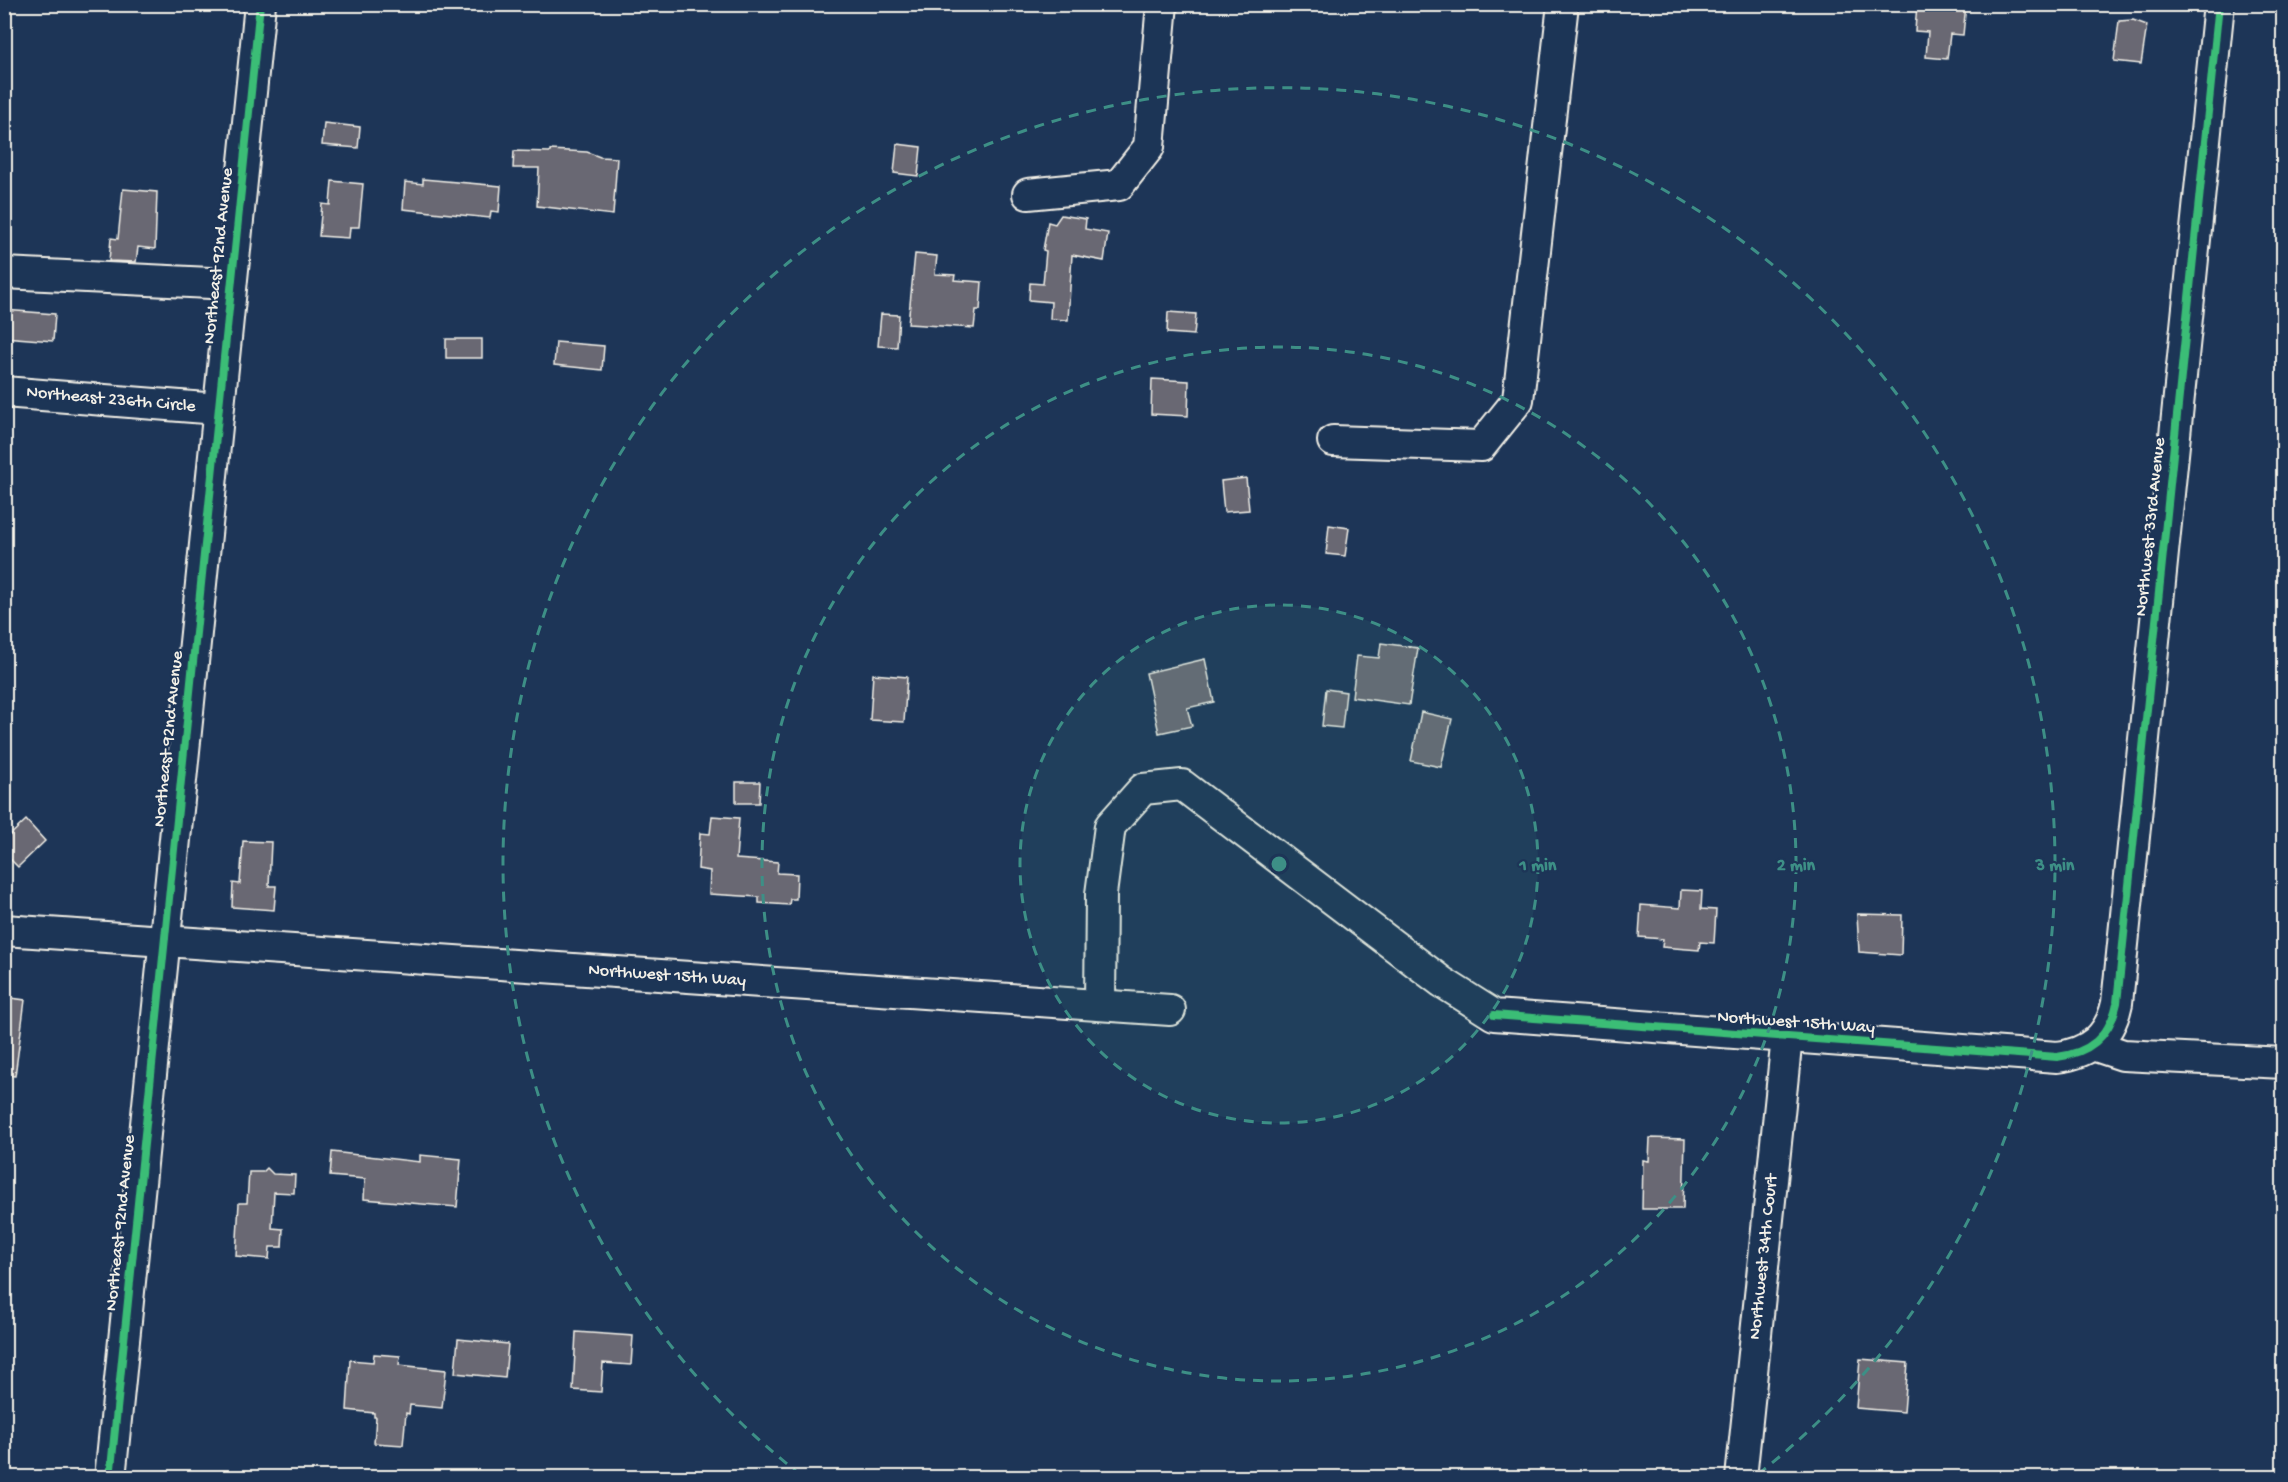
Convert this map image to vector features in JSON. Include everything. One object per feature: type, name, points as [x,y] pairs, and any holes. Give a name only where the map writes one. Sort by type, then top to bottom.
[{"type":"street","name":"Northeast 92nd Avenue","points":[[110,1478],[260,4]]},
{"type":"street","points":[[1028,194],[1119,185],[1149,147],[1162,4]]},
{"type":"street","points":[[1333,441],[1481,446],[1518,399],[1563,4]]},
{"type":"street","name":"Northwest 33rd Avenue","points":[[2093,1045],[2109,1027],[2116,1003],[2219,4]]},
{"type":"street","points":[[4,273],[231,284]]},
{"type":"street","name":"Northeast 236th Circle","points":[[4,392],[218,409]]},
{"type":"street","name":"Northwest 15th Way","points":[[1100,1005],[1101,894],[1110,826],[1143,789],[1182,785],[1415,962],[1494,1015],[2056,1057],[2075,1055],[2093,1045]]},
{"type":"street","name":"Northwest 15th Way","points":[[4,930],[1170,1010]]},
{"type":"street","name":"Northwest 34th Court","points":[[1741,1478],[1787,1037]]},
{"type":"street","points":[[2093,1045],[2123,1055],[2283,1064]]},
{"type":"building","points":[[1917,4],[1966,4],[1963,35],[1950,34],[1947,59],[1926,57],[1928,32],[1915,31]]},
{"type":"building","points":[[2133,20],[2147,25],[2141,64],[2114,61],[2119,21]]},
{"type":"building","points":[[324,123],[360,127],[358,148],[322,145]]},
{"type":"building","points":[[897,144],[921,147],[918,176],[894,173]]},
{"type":"building","points":[[550,150],[587,152],[600,157],[617,158],[613,215],[537,206],[539,168],[513,168],[514,151],[550,152]]},
{"type":"building","points":[[423,179],[501,186],[499,212],[491,211],[490,218],[403,209],[405,182],[423,184]]},
{"type":"building","points":[[332,181],[363,184],[359,227],[350,227],[349,238],[319,236],[322,204],[330,205]]},
{"type":"building","points":[[123,189],[157,192],[155,249],[138,247],[136,262],[109,261],[111,238],[118,239]]},
{"type":"building","points":[[1061,215],[1086,219],[1085,229],[1108,233],[1104,261],[1072,255],[1068,320],[1050,319],[1051,302],[1029,300],[1030,283],[1043,284],[1046,251],[1043,250],[1048,222],[1055,224]]},
{"type":"building","points":[[915,254],[937,256],[935,274],[955,275],[954,280],[982,282],[980,310],[976,310],[974,328],[908,324]]},
{"type":"building","points":[[4,310],[55,314],[53,341],[4,337]]},
{"type":"building","points":[[1168,312],[1196,314],[1194,335],[1167,333]]},
{"type":"building","points":[[881,314],[899,315],[897,347],[878,346]]},
{"type":"building","points":[[446,339],[482,339],[482,358],[446,358]]},
{"type":"building","points":[[556,342],[604,346],[602,370],[554,365]]},
{"type":"building","points":[[1152,379],[1189,381],[1188,416],[1151,414]]},
{"type":"building","points":[[1246,478],[1249,510],[1224,512],[1221,481]]},
{"type":"building","points":[[1329,525],[1349,528],[1345,556],[1326,554]]},
{"type":"building","points":[[1381,643],[1418,648],[1409,705],[1352,697],[1357,656],[1379,658]]},
{"type":"building","points":[[1205,659],[1214,702],[1187,708],[1192,726],[1159,733],[1146,673]]},
{"type":"building","points":[[873,674],[907,677],[904,722],[870,720]]},
{"type":"building","points":[[1326,689],[1346,692],[1342,728],[1322,726]]},
{"type":"building","points":[[1421,712],[1452,719],[1441,767],[1411,761]]},
{"type":"building","points":[[736,782],[760,782],[759,803],[736,803]]},
{"type":"building","points":[[712,816],[739,818],[736,859],[778,862],[777,873],[797,874],[796,899],[790,899],[789,905],[759,903],[759,897],[709,894],[710,871],[698,869],[700,833],[710,834]]},
{"type":"building","points":[[26,820],[45,841],[18,867],[4,853],[4,841]]},
{"type":"building","points":[[243,841],[271,842],[269,886],[276,886],[274,910],[232,907],[233,883],[240,884]]},
{"type":"building","points":[[1681,890],[1702,891],[1701,909],[1716,910],[1714,943],[1700,942],[1699,950],[1662,947],[1663,939],[1639,937],[1641,905],[1680,908]]},
{"type":"building","points":[[1857,914],[1902,915],[1901,955],[1859,952]]},
{"type":"building","points":[[4,997],[25,1000],[15,1076],[4,1075]]},
{"type":"building","points":[[1650,1138],[1685,1139],[1683,1209],[1642,1209],[1643,1160],[1649,1161]]},
{"type":"building","points":[[332,1152],[420,1162],[420,1155],[461,1159],[457,1207],[364,1199],[365,1179],[330,1176]]},
{"type":"building","points":[[267,1168],[273,1174],[295,1175],[294,1193],[274,1192],[272,1228],[283,1229],[282,1247],[270,1247],[269,1259],[236,1256],[239,1203],[247,1203],[249,1172],[263,1172]]},
{"type":"building","points":[[576,1332],[633,1336],[631,1365],[603,1363],[601,1392],[573,1390]]},
{"type":"building","points":[[458,1339],[508,1344],[505,1378],[455,1373]]},
{"type":"building","points":[[374,1354],[400,1356],[399,1365],[446,1370],[442,1408],[410,1405],[409,1414],[406,1413],[403,1445],[374,1443],[376,1417],[374,1413],[347,1410],[350,1360],[373,1362]]},
{"type":"building","points":[[1860,1359],[1908,1363],[1904,1412],[1856,1408]]},
{"type":"cycle path","points":[[110,1478],[260,4]]},
{"type":"cycle path","points":[[1494,1015],[2057,1057],[2079,1052],[2103,1034],[2114,1015],[2117,1003],[2219,4]]}]
